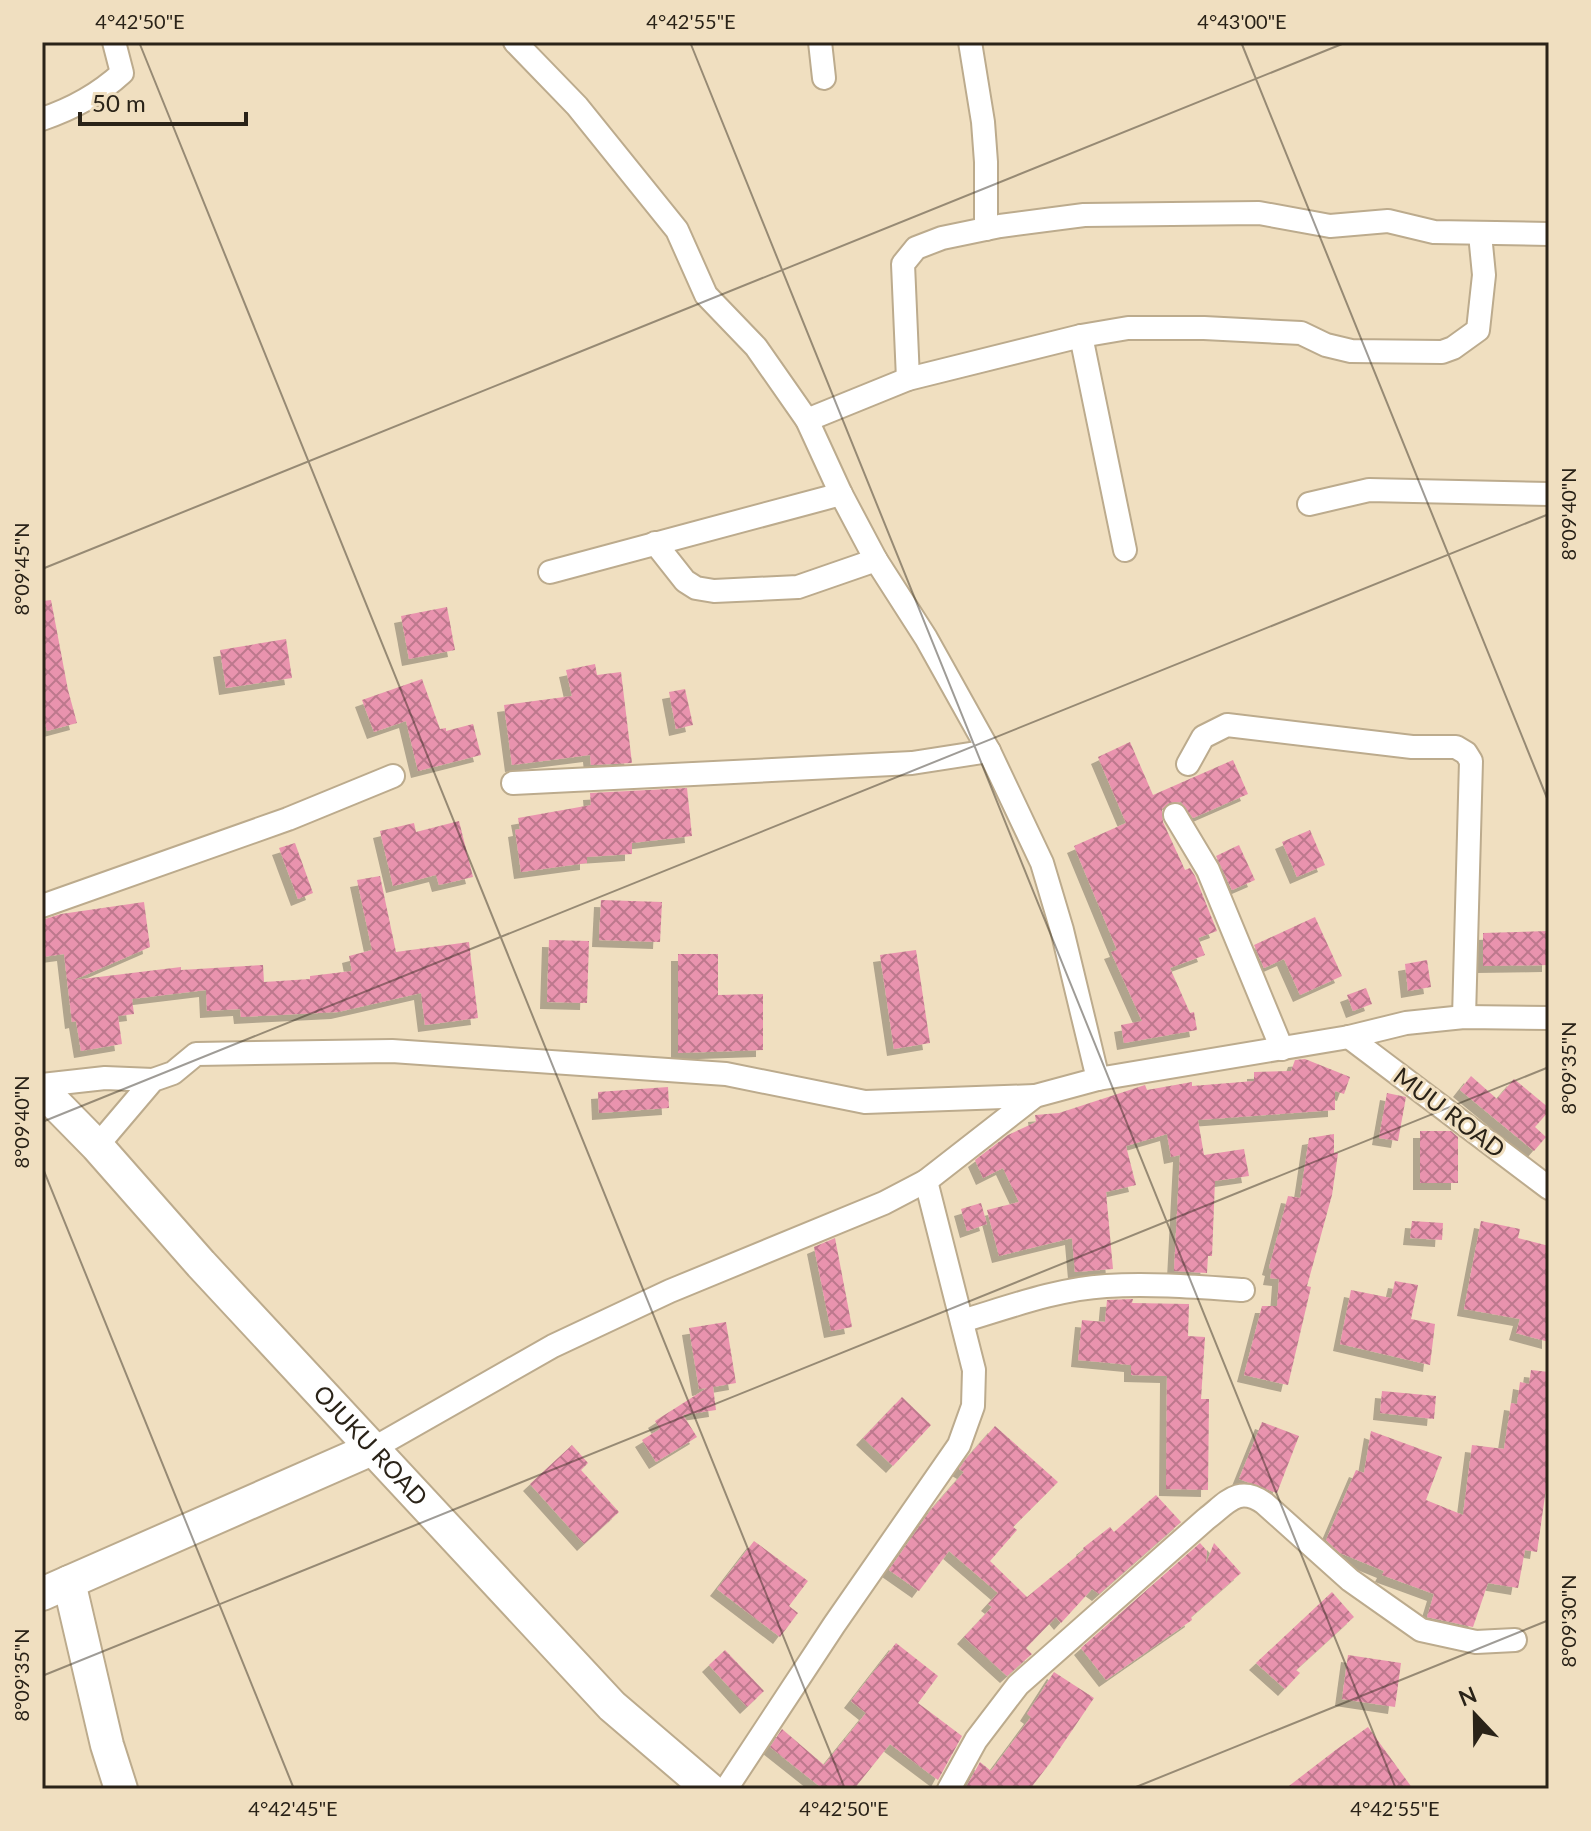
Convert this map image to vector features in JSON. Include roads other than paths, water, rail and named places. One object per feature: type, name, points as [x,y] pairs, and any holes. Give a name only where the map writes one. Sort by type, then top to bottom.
[{"type":"main road","name":"OJUKU ROAD","points":[[42,1087],[201,1264],[612,1706],[709,1789]]},
{"type":"main road","points":[[121,1789],[56,1588],[374,1448]]},
{"type":"street","points":[[42,119],[67,111],[106,87],[122,73],[114,42]]},
{"type":"street","points":[[515,42],[577,106],[677,230],[706,295],[756,347],[807,420],[876,560],[926,638],[989,751],[1042,863],[1062,930],[1098,1079]]},
{"type":"street","points":[[820,42],[824,78]]},
{"type":"street","points":[[970,42],[983,122],[986,229]]},
{"type":"street","points":[[908,379],[903,264],[916,248],[942,238],[1084,215],[1259,213],[1330,226],[1388,221],[1434,232],[1549,234]]},
{"type":"street","points":[[807,420],[908,379],[1081,336],[1128,328],[1301,333],[1326,345],[1351,351],[1442,352],[1478,330],[1484,275],[1480,234]]},
{"type":"street","points":[[1081,336],[1125,550]]},
{"type":"street","points":[[1309,504],[1369,490],[1549,494]]},
{"type":"street","points":[[550,572],[841,494]]},
{"type":"street","points":[[655,543],[685,581],[696,588],[714,591],[798,587],[876,560]]},
{"type":"street","points":[[1188,764],[1203,737],[1227,725],[1412,747],[1456,747],[1466,753],[1471,761],[1464,1017]]},
{"type":"street","points":[[513,783],[912,763],[989,751]]},
{"type":"street","points":[[42,906],[288,819],[393,776]]},
{"type":"street","points":[[1175,815],[1208,870],[1282,1049]]},
{"type":"street","points":[[42,1087],[105,1078],[153,1080],[173,1073],[196,1054],[392,1051],[726,1074],[865,1102],[1035,1096],[1098,1079],[1349,1037],[1406,1023],[1464,1017],[1549,1018]]},
{"type":"street","name":"MUU ROAD","points":[[1349,1037],[1549,1188]]},
{"type":"street","points":[[97,1146],[153,1080]]},
{"type":"street","points":[[374,1448],[553,1346],[670,1291],[884,1203],[926,1181],[1035,1096]]},
{"type":"street","points":[[726,1789],[834,1625],[959,1445],[973,1406],[974,1370],[926,1181]]},
{"type":"street","points":[[962,1321],[1052,1294],[1108,1286],[1184,1285],[1243,1290]]},
{"type":"street","points":[[949,1789],[976,1740],[1018,1685],[1206,1519],[1239,1495],[1252,1495],[1264,1503],[1350,1580],[1421,1630],[1476,1642],[1515,1640]]}]
